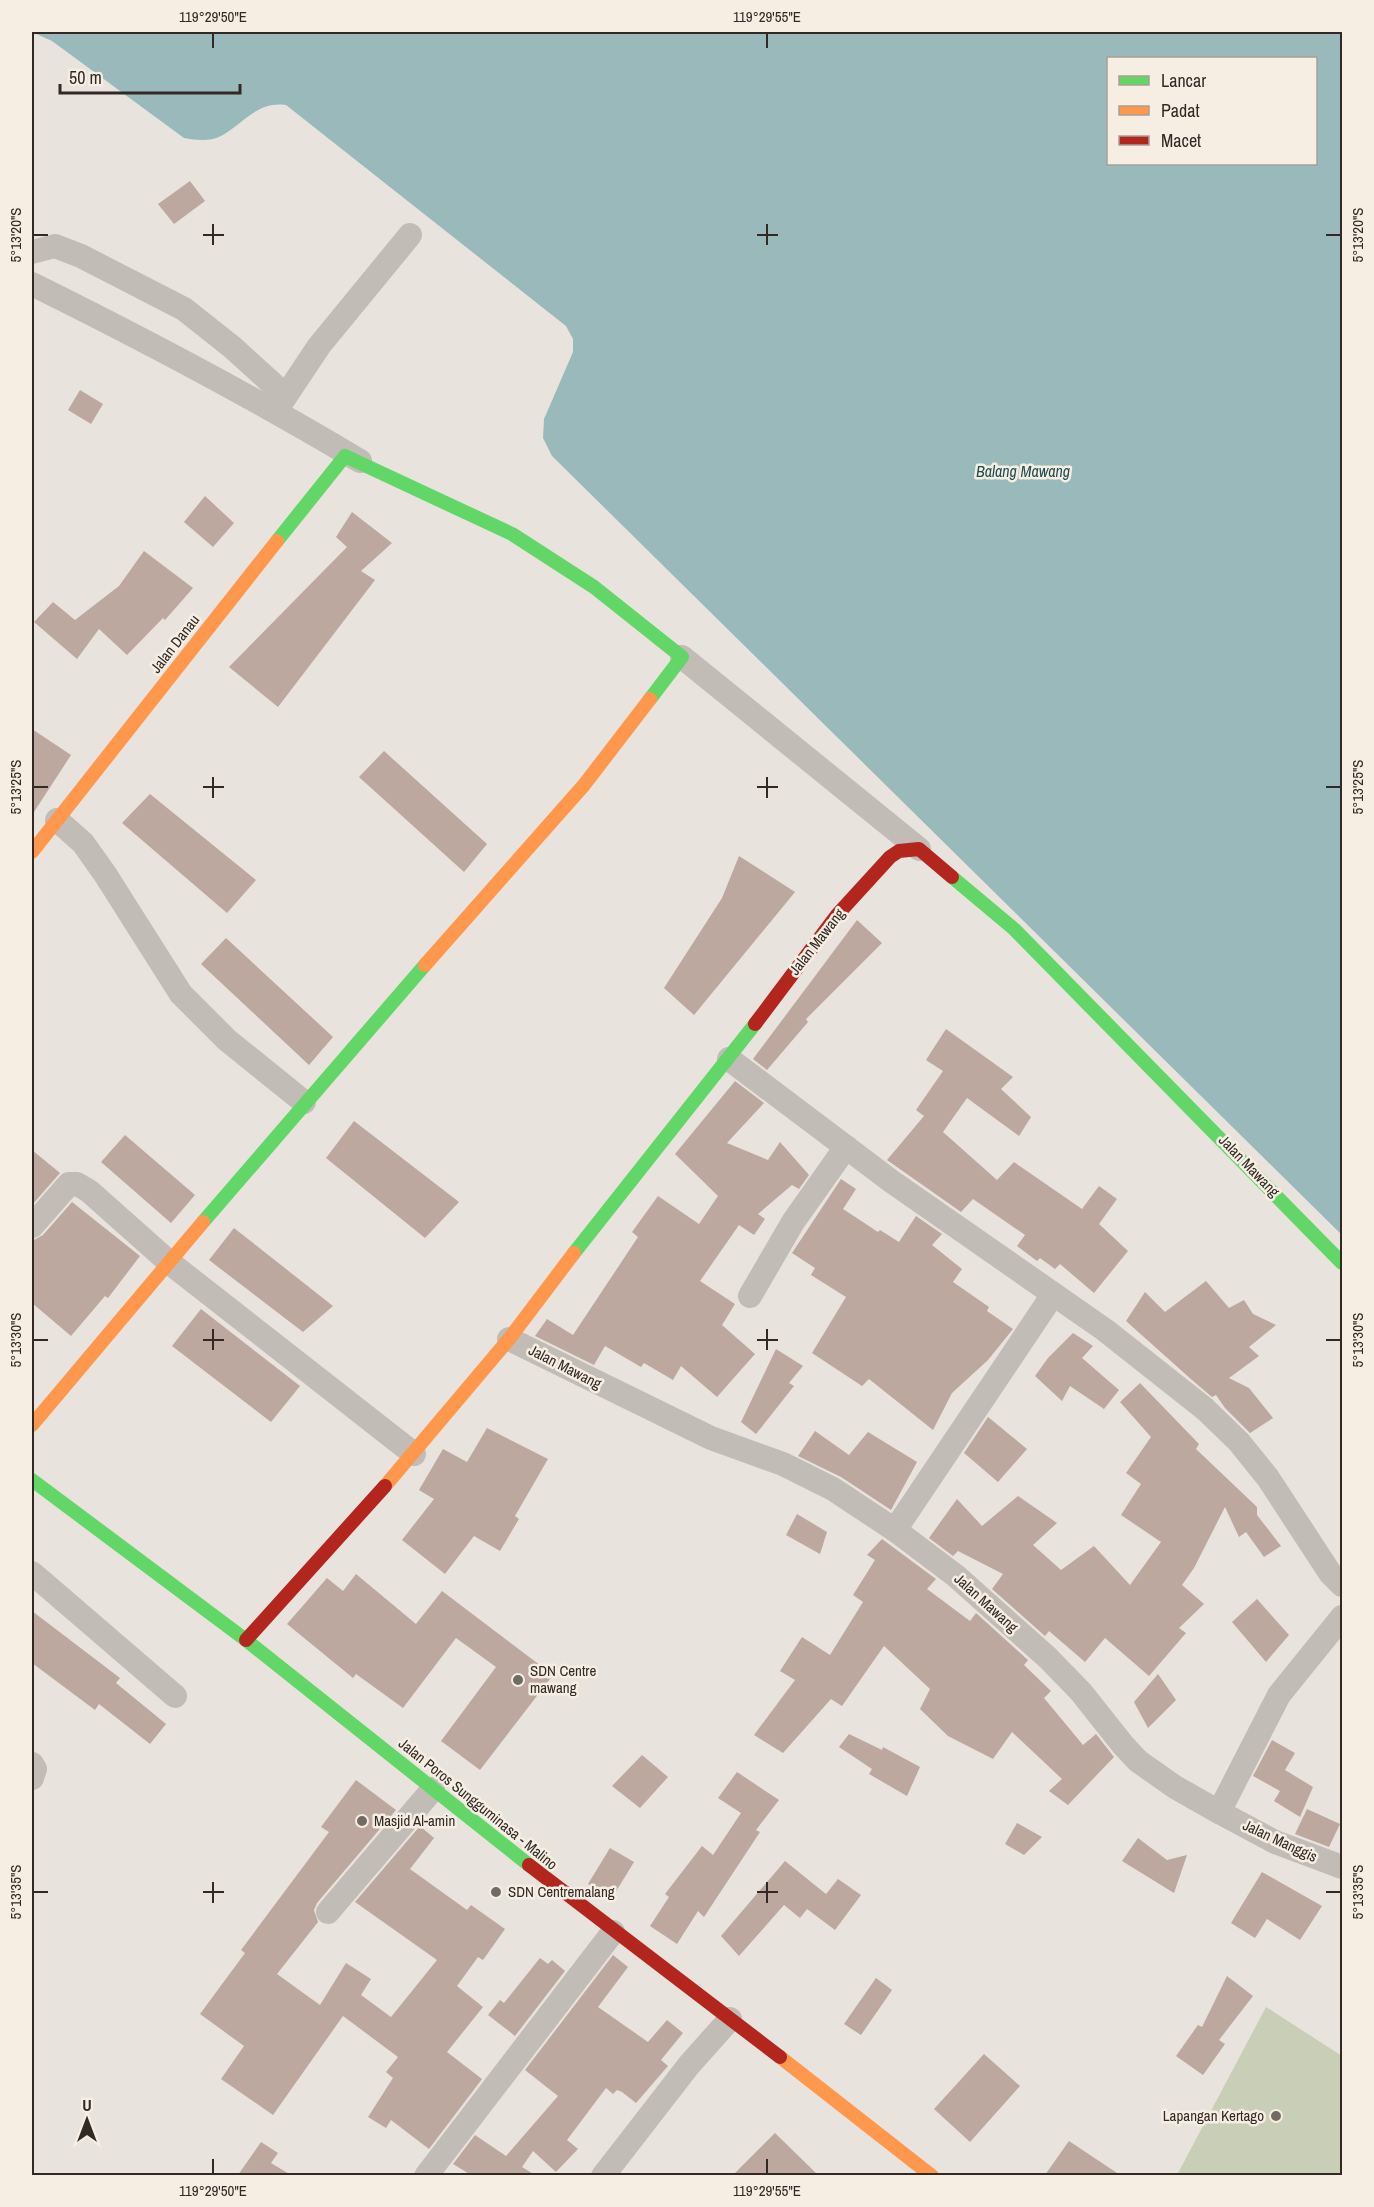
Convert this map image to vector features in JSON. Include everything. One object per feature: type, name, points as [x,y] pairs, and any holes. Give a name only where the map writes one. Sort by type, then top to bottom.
[{"type":"street","points":[[281,403],[319,346],[404,241]]},
{"type":"street","points":[[32,252],[55,246],[81,256],[184,309],[232,346],[281,403],[355,460],[512,534],[594,587],[682,657],[584,785],[304,1102],[32,1425]]},
{"type":"street","points":[[32,284],[162,349],[281,403]]},
{"type":"street","name":"Jalan Danau","points":[[41,835],[355,460]]},
{"type":"street","name":"Jalan Mawang","points":[[682,657],[1014,929],[1342,1263]]},
{"type":"street","points":[[41,835],[83,843],[181,994],[227,1040],[304,1102]]},
{"type":"street","name":"Jalan Mawang","points":[[246,1640],[414,1454],[509,1339],[634,1174],[729,1059],[837,915],[880,866],[899,851],[919,849]]},
{"type":"street","points":[[729,1059],[1052,1296],[1105,1330],[1205,1409],[1239,1442],[1268,1478],[1330,1573],[1342,1585]]},
{"type":"street","points":[[750,1296],[793,1222],[846,1147]]},
{"type":"street","points":[[32,1226],[65,1186],[77,1184],[89,1191],[170,1263],[414,1454]]},
{"type":"street","points":[[895,1530],[1052,1296]]},
{"type":"street","name":"Jalan Mawang","points":[[509,1339],[711,1438],[783,1464],[833,1489],[895,1530],[956,1576],[1048,1658],[1093,1706],[1122,1745],[1138,1761],[1175,1787],[1219,1812]]},
{"type":"street","name":"Jalan Poros Sungguminasa - Malino","points":[[32,1480],[246,1640],[612,1932],[671,1972],[932,2175]]},
{"type":"street","points":[[32,1573],[176,1696]]},
{"type":"street","points":[[1219,1812],[1279,1695],[1291,1677],[1342,1617]]},
{"type":"street","points":[[32,1764],[35,1768],[32,1778]]},
{"type":"street","points":[[328,1912],[433,1789]]},
{"type":"street","name":"Jalan Manggis","points":[[1219,1812],[1275,1842],[1342,1867]]},
{"type":"street","points":[[426,2175],[612,1932]]},
{"type":"street","points":[[603,2175],[690,2065],[730,2019]]},
{"type":"green space","name":"Lapangan Kertago","points":[[1266,2007],[1342,2056],[1342,2175],[1177,2175]]},
{"type":"water","name":"Balang Mawang","points":[[32,32],[1342,32],[1342,1235],[552,456],[543,438],[544,419],[573,352],[573,339],[566,326],[286,105],[267,106],[216,138],[202,140],[184,138],[52,41]]},
{"type":"building","points":[[190,181],[205,201],[174,224],[158,204]]},
{"type":"building","points":[[80,390],[103,404],[91,424],[68,410]]},
{"type":"building","points":[[205,496],[234,523],[213,547],[184,522]]},
{"type":"building","points":[[352,512],[392,543],[361,571],[375,580],[278,707],[229,667],[347,547],[336,537]]},
{"type":"building","points":[[144,551],[193,588],[165,620],[163,618],[127,655],[99,629],[77,659],[34,622],[53,602],[75,620],[119,586]]},
{"type":"building","points":[[32,729],[71,755],[32,815]]},
{"type":"building","points":[[384,751],[487,844],[464,872],[359,777]]},
{"type":"building","points":[[150,794],[256,880],[227,913],[122,823]]},
{"type":"building","points":[[739,856],[795,892],[694,1015],[664,988],[722,898]]},
{"type":"building","points":[[857,920],[882,943],[806,1019],[808,1022],[767,1070],[753,1059]]},
{"type":"building","points":[[226,938],[333,1037],[309,1065],[201,964]]},
{"type":"building","points":[[946,1029],[1013,1077],[1001,1089],[1031,1117],[1019,1136],[967,1098],[943,1132],[997,1180],[1014,1162],[1082,1209],[1099,1186],[1117,1199],[1099,1224],[1128,1251],[1094,1293],[1060,1264],[1055,1269],[1040,1258],[1037,1261],[1017,1246],[1025,1235],[973,1199],[961,1212],[887,1160],[924,1116],[916,1110],[943,1071],[926,1060]]},
{"type":"building","points":[[735,1081],[764,1103],[727,1143],[768,1160],[780,1142],[809,1175],[799,1189],[792,1185],[758,1214],[765,1219],[754,1235],[739,1225],[700,1281],[735,1304],[722,1325],[755,1354],[717,1397],[681,1366],[673,1380],[644,1363],[641,1367],[605,1346],[594,1365],[535,1336],[547,1319],[573,1335],[638,1237],[632,1232],[658,1196],[699,1224],[718,1196],[675,1154]]},
{"type":"building","points":[[354,1121],[459,1202],[425,1238],[326,1158]]},
{"type":"building","points":[[125,1135],[195,1195],[171,1223],[101,1162]]},
{"type":"building","points":[[32,1150],[60,1173],[32,1205]]},
{"type":"building","points":[[841,1179],[856,1189],[843,1209],[878,1232],[880,1230],[899,1242],[916,1216],[942,1234],[932,1245],[962,1269],[953,1282],[989,1307],[987,1311],[1013,1329],[988,1360],[952,1393],[933,1430],[869,1379],[862,1386],[812,1353],[846,1297],[811,1275],[815,1268],[792,1253]]},
{"type":"building","points":[[72,1202],[140,1256],[108,1298],[105,1296],[71,1336],[32,1303],[32,1241],[43,1235]]},
{"type":"building","points":[[234,1228],[333,1306],[303,1332],[209,1260]]},
{"type":"building","points":[[1206,1281],[1229,1308],[1244,1300],[1253,1314],[1276,1325],[1249,1347],[1259,1356],[1229,1378],[1249,1388],[1273,1418],[1250,1433],[1225,1408],[1216,1395],[1212,1397],[1126,1321],[1145,1292],[1165,1312]]},
{"type":"building","points":[[201,1309],[300,1386],[271,1422],[172,1346]]},
{"type":"building","points":[[1073,1333],[1093,1346],[1082,1358],[1119,1390],[1104,1409],[1070,1386],[1062,1401],[1035,1376],[1048,1358]]},
{"type":"building","points":[[776,1349],[803,1366],[789,1383],[794,1386],[756,1434],[741,1422]]},
{"type":"building","points":[[1140,1383],[1199,1444],[1196,1449],[1257,1507],[1257,1515],[1281,1546],[1264,1557],[1246,1532],[1239,1537],[1225,1507],[1194,1568],[1182,1585],[1204,1604],[1179,1628],[1186,1633],[1149,1676],[1105,1638],[1085,1662],[1049,1631],[1045,1636],[992,1589],[1003,1574],[958,1551],[953,1556],[929,1538],[957,1499],[982,1526],[1018,1496],[1057,1523],[1033,1545],[1061,1570],[1094,1546],[1130,1585],[1161,1542],[1121,1515],[1141,1484],[1126,1473],[1151,1437],[1120,1402]]},
{"type":"building","points":[[988,1417],[1027,1449],[998,1482],[964,1453]]},
{"type":"building","points":[[487,1428],[548,1459],[515,1516],[519,1519],[500,1551],[474,1536],[445,1574],[402,1540],[434,1499],[419,1490],[443,1449],[467,1462]]},
{"type":"building","points":[[815,1431],[849,1455],[868,1432],[917,1462],[891,1510],[841,1477],[798,1456]]},
{"type":"building","points":[[797,1514],[827,1532],[820,1554],[786,1535]]},
{"type":"building","points":[[882,1539],[936,1579],[927,1589],[970,1621],[976,1613],[1028,1660],[1024,1665],[1051,1691],[1044,1698],[1083,1745],[1096,1734],[1114,1757],[1068,1805],[1049,1791],[1062,1779],[1012,1732],[993,1759],[948,1736],[920,1709],[930,1689],[884,1646],[842,1706],[831,1699],[783,1753],[754,1735],[795,1680],[780,1671],[802,1637],[830,1655],[863,1602],[853,1595],[875,1560],[867,1555]]},
{"type":"building","name":"SDN Centre mawang","points":[[356,1574],[416,1624],[442,1591],[553,1675],[480,1770],[441,1741],[496,1667],[456,1638],[403,1708],[356,1674],[353,1678],[287,1624],[327,1578],[343,1591]]},
{"type":"building","points":[[1257,1599],[1289,1635],[1266,1662],[1232,1622]]},
{"type":"building","points":[[32,1611],[120,1678],[116,1683],[166,1724],[150,1744],[99,1704],[95,1710],[32,1663]]},
{"type":"building","points":[[1158,1674],[1176,1700],[1148,1728],[1134,1702]]},
{"type":"building","points":[[849,1734],[882,1750],[883,1747],[920,1767],[907,1796],[869,1774],[872,1769],[839,1747]]},
{"type":"building","points":[[1272,1740],[1295,1753],[1285,1770],[1313,1787],[1300,1817],[1274,1801],[1280,1791],[1253,1776]]},
{"type":"building","points":[[642,1755],[668,1777],[640,1808],[612,1786]]},
{"type":"building","points":[[737,1772],[779,1800],[756,1830],[760,1832],[704,1917],[698,1911],[677,1944],[650,1926],[669,1897],[665,1894],[702,1846],[713,1855],[741,1813],[718,1798]]},
{"type":"building","points":[[356,1780],[396,1810],[317,1903],[314,1910],[318,1922],[277,1974],[320,2005],[346,1963],[371,1979],[361,1995],[391,2017],[437,1960],[355,1902],[420,1826],[434,1838],[410,1869],[467,1910],[471,1905],[505,1929],[483,1960],[478,1957],[457,1986],[483,2007],[447,2052],[482,2079],[429,2149],[391,2120],[386,2128],[368,2117],[393,2078],[386,2072],[398,2057],[343,2016],[273,2115],[221,2079],[244,2046],[200,2014],[245,1953],[241,1950],[329,1832],[321,1827]]},
{"type":"building","points":[[1307,1809],[1340,1824],[1329,1847],[1295,1834]]},
{"type":"building","points":[[1017,1823],[1042,1837],[1024,1855],[1005,1844]]},
{"type":"building","points":[[1138,1838],[1167,1860],[1187,1855],[1174,1893],[1122,1861]]},
{"type":"building","points":[[610,1848],[634,1862],[612,1898],[588,1884]]},
{"type":"building","points":[[785,1861],[826,1894],[838,1879],[861,1895],[835,1930],[807,1909],[800,1918],[784,1905],[739,1956],[721,1936]]},
{"type":"building","points":[[1262,1872],[1322,1906],[1300,1940],[1267,1919],[1255,1938],[1231,1923]]},
{"type":"building","points":[[613,1955],[628,1967],[598,2007],[648,2042],[667,2020],[683,2033],[661,2060],[668,2066],[636,2103],[622,2092],[617,2090],[613,2094],[606,2088],[567,2140],[578,2149],[556,2172],[533,2151],[522,2167],[535,2175],[471,2175],[453,2164],[475,2135],[506,2156],[558,2096],[525,2070]]},
{"type":"building","points":[[540,1958],[548,1964],[552,1960],[565,1971],[515,2036],[488,2015],[500,2000],[504,2003]]},
{"type":"building","points":[[1227,1976],[1253,1996],[1219,2040],[1225,2044],[1203,2075],[1176,2056],[1198,2025],[1202,2027]]},
{"type":"building","points":[[876,1978],[892,1990],[861,2035],[844,2024]]},
{"type":"building","points":[[984,2054],[1020,2086],[970,2142],[934,2109]]},
{"type":"building","points":[[775,2133],[818,2175],[733,2175]]},
{"type":"building","points":[[1069,2141],[1120,2175],[1045,2175]]},
{"type":"building","points":[[261,2142],[278,2153],[271,2163],[291,2175],[238,2175]]},
{"type":"traffic: fast","points":[[277,541],[345,456],[512,534],[594,587],[682,657],[650,699]]},
{"type":"traffic: fast","points":[[952,877],[1014,929],[1342,1263]]},
{"type":"traffic: fast","points":[[203,1222],[425,965]]},
{"type":"traffic: fast","points":[[574,1253],[755,1024]]},
{"type":"traffic: fast","points":[[32,1480],[246,1640],[529,1865]]},
{"type":"traffic: slow","points":[[32,852],[277,541]]},
{"type":"traffic: slow","points":[[425,965],[584,785],[650,699]]},
{"type":"traffic: slow","points":[[32,1425],[203,1222]]},
{"type":"traffic: slow","points":[[385,1486],[509,1339],[574,1253]]},
{"type":"traffic: slow","points":[[780,2057],[932,2176]]},
{"type":"traffic: jam","points":[[755,1024],[837,915],[890,857],[899,851],[919,849],[952,877]]},
{"type":"traffic: jam","points":[[246,1640],[385,1486]]},
{"type":"traffic: jam","points":[[529,1865],[780,2057]]},
{"type":"place","name":"SDN Centre mawang","points":[[518,1680]]},
{"type":"place","name":"Masjid Al-amin","points":[[362,1821]]},
{"type":"place","name":"SDN Centremalang","points":[[496,1892]]},
{"type":"place","name":"Lapangan Kertago","points":[[1276,2116]]}]
